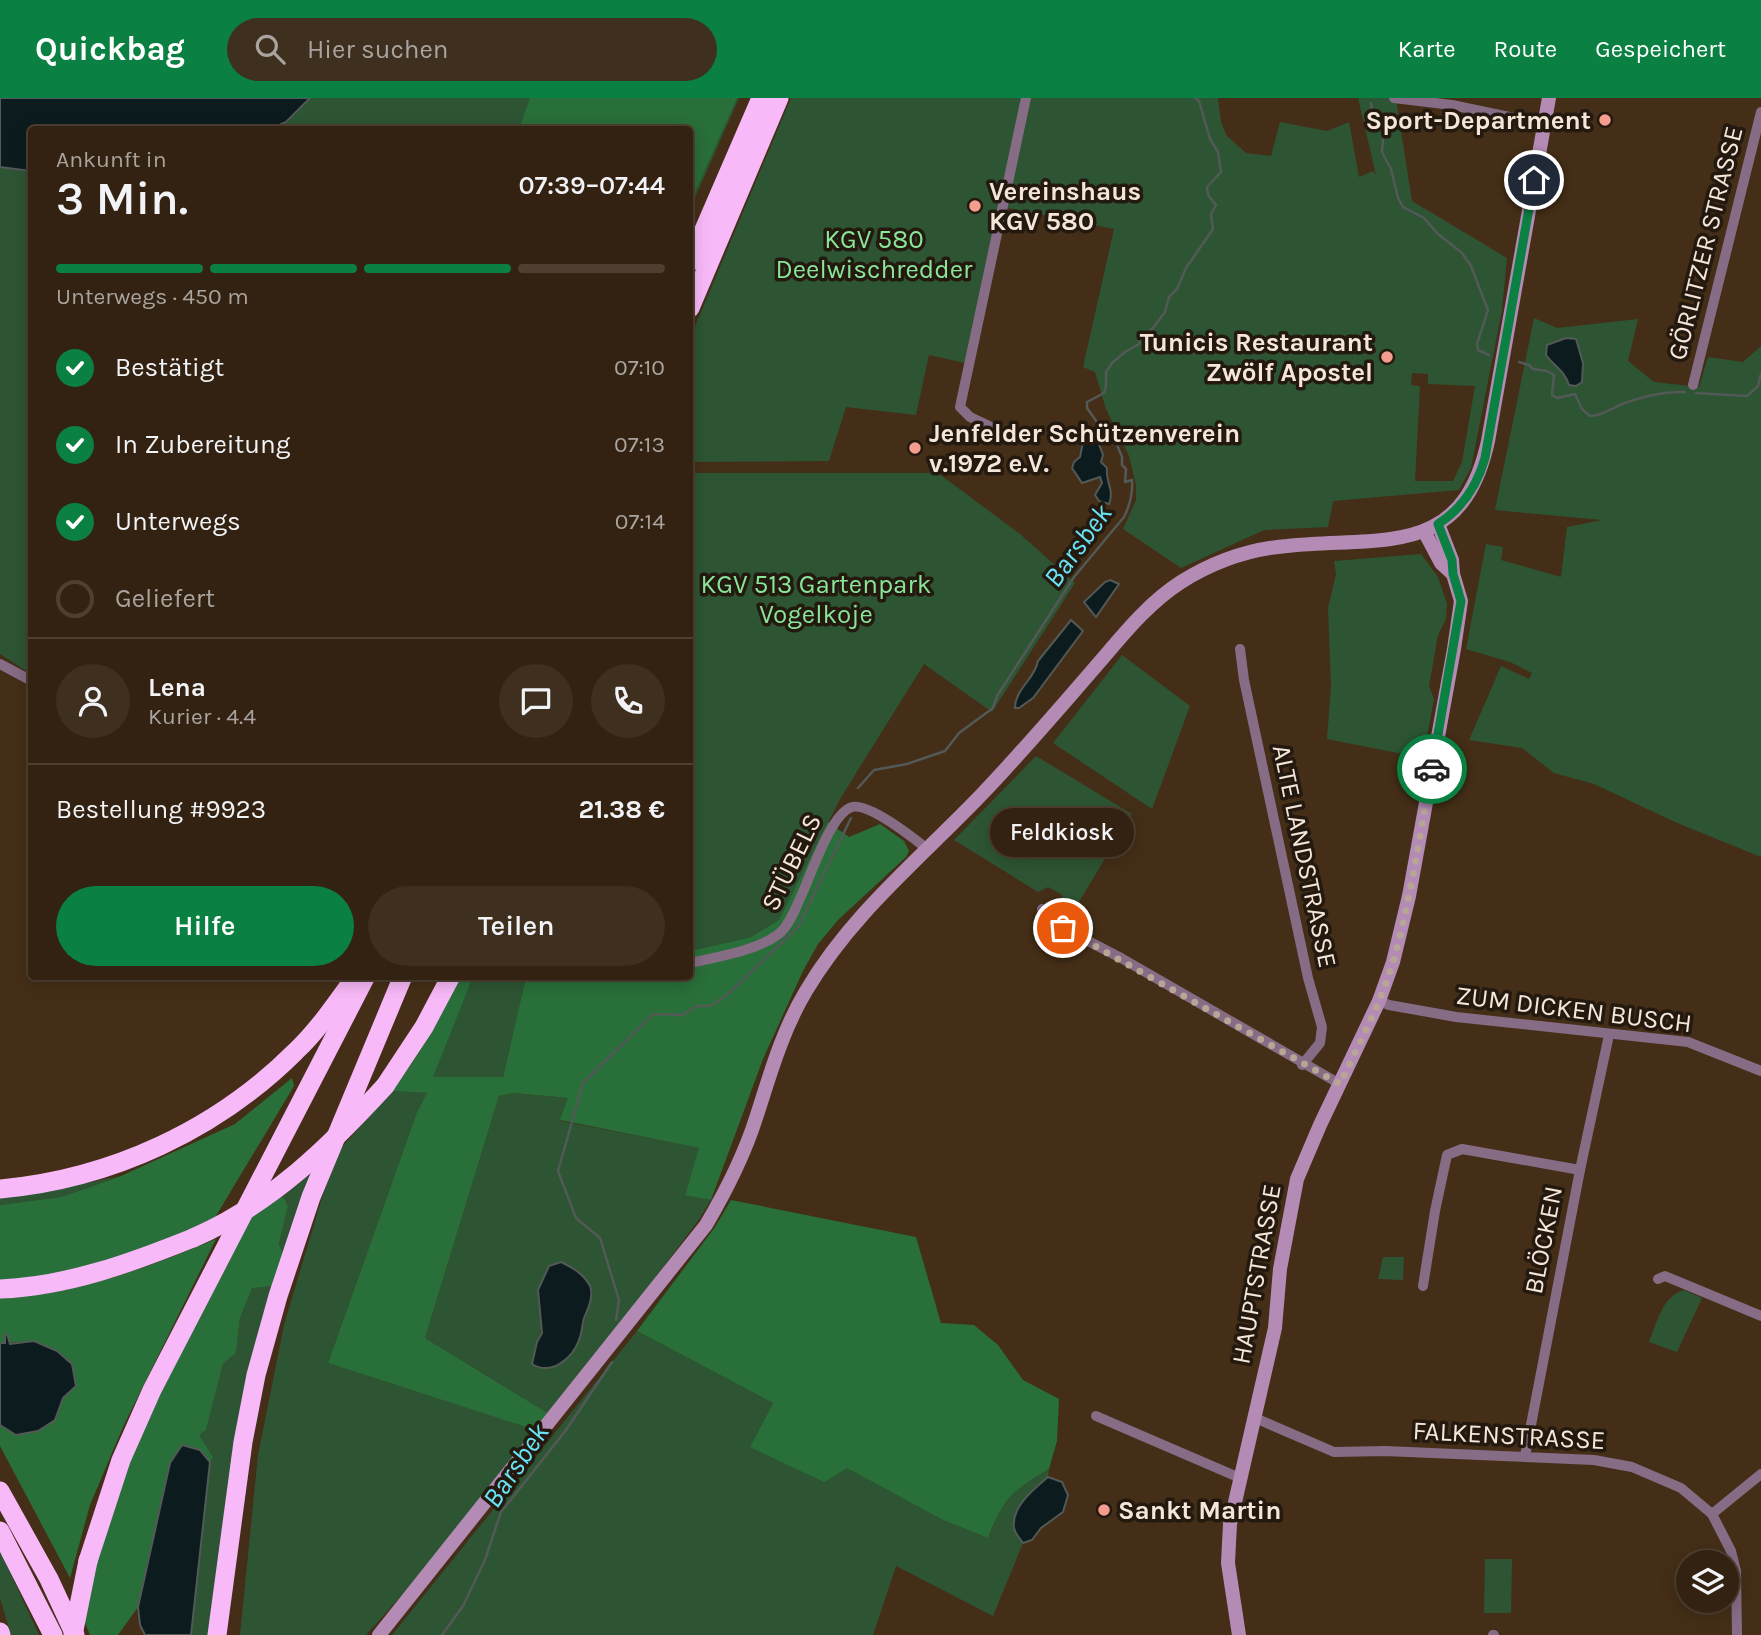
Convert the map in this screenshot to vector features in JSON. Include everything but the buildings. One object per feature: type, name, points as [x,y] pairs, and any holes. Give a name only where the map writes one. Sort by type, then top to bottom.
[{"type":"highway","points":[[693,255],[761,98]]},
{"type":"highway","points":[[693,301],[779,98]]},
{"type":"highway","points":[[0,1189],[46,1183],[110,1166],[153,1150],[196,1127],[243,1097],[296,1051],[322,1023],[353,980]]},
{"type":"highway","points":[[74,1635],[88,1561],[121,1460],[152,1390],[364,980]]},
{"type":"highway","points":[[217,1635],[243,1442],[256,1375],[278,1296],[311,1197],[401,980]]},
{"type":"highway","points":[[0,1289],[75,1279],[131,1263],[226,1223],[294,1177],[347,1128],[385,1086],[424,1027],[449,980]]},
{"type":"highway","points":[[0,1491],[49,1579],[74,1635]]},
{"type":"highway","points":[[0,1531],[54,1635]]},
{"type":"highway","points":[[226,1635],[229,1552]]},
{"type":"main road","points":[[379,1635],[706,1225],[729,1185],[746,1147],[778,1052],[805,992],[828,956],[855,922],[982,794],[1142,613],[1182,582],[1223,559],[1285,546],[1385,539],[1424,531],[1454,512],[1468,496],[1475,486],[1485,458],[1549,98]]},
{"type":"main road","name":"HAUPTSTRASSE","points":[[1240,1635],[1230,1579],[1228,1543],[1240,1478],[1275,1328],[1280,1269],[1297,1179],[1379,1001],[1393,962],[1409,896],[1461,607],[1452,560],[1438,524]]},
{"type":"main road","points":[[1424,531],[1441,563],[1453,574]]},
{"type":"street","points":[[1002,432],[970,417],[960,407],[1026,98]]},
{"type":"street","points":[[1394,98],[1452,105],[1544,124]]},
{"type":"street","name":"GÖRLITZER STRASSE","points":[[1693,385],[1761,114]]},
{"type":"street","name":"ALTE LANDSTRASSE","points":[[1240,649],[1244,680],[1308,978],[1322,1027],[1320,1043],[1302,1065]]},
{"type":"street","points":[[0,664],[28,679]]},
{"type":"street","name":"STÜBELS","points":[[693,962],[762,943],[783,930],[794,913],[832,827],[841,813],[853,807],[866,809],[904,831],[926,848]]},
{"type":"street","points":[[1042,909],[1063,928],[1121,958],[1302,1065],[1340,1084]]},
{"type":"street","name":"ZUM DICKEN BUSCH","points":[[1379,1001],[1456,1017],[1688,1042],[1761,1071]]},
{"type":"street","name":"BLÖCKEN","points":[[1525,1456],[1609,1035]]},
{"type":"street","points":[[1423,1286],[1447,1155],[1462,1149],[1580,1170]]},
{"type":"street","points":[[1658,1279],[1665,1276],[1761,1316]]},
{"type":"street","points":[[1096,1416],[1240,1478]]},
{"type":"street","name":"FALKENSTRASSE","points":[[1255,1418],[1334,1452],[1385,1451],[1594,1460],[1632,1467],[1681,1488],[1712,1514],[1731,1551],[1736,1571],[1737,1635]]},
{"type":"street","points":[[1712,1514],[1761,1474]]},
{"type":"green space","points":[[0,98],[739,98],[693,202],[693,126],[28,126],[28,672],[0,654]]},
{"type":"green space","points":[[530,98],[737,98],[693,196],[693,126],[520,126]]},
{"type":"green space","name":"KGV 580 Deelwischredder","points":[[791,98],[1218,98],[1221,122],[1227,136],[1246,153],[1271,156],[1280,122],[1327,131],[1349,122],[1359,177],[1373,171],[1376,175],[1358,98],[1398,98],[1412,201],[1507,258],[1502,310],[1471,468],[1459,490],[1333,501],[1328,527],[1264,530],[1181,568],[1123,529],[1136,500],[1136,485],[1129,456],[1106,409],[1095,372],[1083,367],[1114,229],[998,206],[965,363],[929,355],[916,415],[846,407],[829,461],[693,462],[693,331]],"holes":[[[1412,373],[1428,374],[1428,384],[1475,386],[1462,462],[1453,481],[1415,481],[1420,386],[1411,385]]]},
{"type":"green space","points":[[1534,318],[1557,328],[1638,319],[1628,361],[1654,382],[1699,387],[1708,357],[1743,362],[1761,346],[1761,857],[1675,822],[1594,784],[1554,773],[1522,748],[1469,740],[1501,666],[1529,679],[1532,673],[1510,662],[1466,649],[1486,544],[1503,547],[1501,560],[1561,577],[1567,527],[1602,520],[1495,510]]},
{"type":"green space","name":"KGV 513 Gartenpark Vogelkoje","points":[[693,473],[938,473],[1020,534],[1075,583],[992,712],[924,664],[840,799],[779,920],[751,937],[693,950]]},
{"type":"green space","points":[[1421,554],[1438,577],[1447,604],[1446,619],[1438,635],[1429,686],[1434,699],[1423,758],[1327,739],[1331,686],[1328,608],[1336,574],[1334,561]]},
{"type":"green space","points":[[1122,655],[1190,706],[1152,809],[1053,743]]},
{"type":"green space","points":[[1036,756],[1132,814],[1071,915],[1061,894],[1048,887],[1038,892],[954,840]]},
{"type":"green space","points":[[828,822],[849,837],[880,824],[904,841],[909,851],[906,857],[838,920],[818,944],[803,971],[763,1059],[711,1200],[685,1195],[699,1148],[560,1120],[568,1098],[514,1093],[499,1096],[425,1338],[551,1415],[538,1431],[328,1363],[417,1112],[427,1093],[392,1091],[429,1036],[457,980],[472,980],[433,1077],[503,1077],[525,980],[693,980],[693,950],[751,937],[779,920]]},
{"type":"green space","points":[[472,980],[525,980],[503,1077],[432,1077]]},
{"type":"green space","points":[[292,1078],[294,1086],[216,1216],[116,1261],[46,1278],[0,1281],[0,1205],[61,1197],[121,1176],[235,1124]]},
{"type":"green space","points":[[392,1091],[427,1093],[417,1112],[328,1363],[538,1431],[461,1529],[366,1635],[240,1635],[258,1455],[284,1325],[324,1191],[342,1147]]},
{"type":"green space","points":[[514,1093],[568,1098],[561,1121],[700,1148],[685,1194],[711,1200],[698,1221],[551,1415],[425,1338],[499,1096]],"holes":[[[561,1262],[578,1270],[591,1289],[589,1307],[579,1340],[537,1342],[541,1327],[538,1300]]]},
{"type":"green space","points":[[315,1170],[284,1256],[279,1244],[288,1206],[283,1196]]},
{"type":"green space","points":[[120,1176],[61,1197],[0,1205],[0,1195],[52,1190]]},
{"type":"green space","points":[[283,1196],[288,1206],[279,1244],[284,1256],[274,1286],[252,1288],[240,1318],[236,1353],[223,1364],[206,1430],[199,1435],[213,1457],[210,1462],[200,1450],[170,1463],[138,1607],[118,1635],[90,1635],[83,1618],[96,1557],[125,1471],[158,1392],[250,1218]]},
{"type":"green space","points":[[731,1200],[916,1237],[941,1323],[974,1325],[998,1345],[1023,1380],[1059,1399],[1057,1441],[1049,1469],[1011,1496],[999,1513],[988,1538],[943,1520],[847,1468],[824,1482],[750,1447],[773,1403],[637,1331],[715,1227]]},
{"type":"green space","points":[[216,1239],[123,1427],[90,1505],[70,1578],[0,1446],[0,1425],[16,1435],[55,1420],[63,1398],[34,1341],[0,1343],[0,1298],[83,1286],[164,1260]]},
{"type":"green space","points":[[1383,1257],[1404,1257],[1403,1280],[1378,1279]]},
{"type":"green space","points":[[274,1286],[214,1635],[191,1635],[210,1462],[213,1457],[198,1435],[206,1429],[223,1364],[236,1353],[240,1318],[252,1287]]},
{"type":"green space","points":[[1684,1290],[1702,1298],[1677,1352],[1649,1342],[1665,1304]]},
{"type":"green space","points":[[637,1331],[773,1403],[750,1447],[846,1467],[943,1520],[988,1538],[1000,1508],[1019,1487],[1049,1469],[1048,1477],[1032,1490],[1014,1529],[1023,1543],[993,1616],[896,1566],[873,1635],[392,1635]]},
{"type":"green space","points":[[0,1553],[39,1635],[11,1635],[0,1598]]},
{"type":"green space","points":[[1485,1559],[1512,1559],[1511,1613],[1484,1613]]},
{"type":"shaded area","points":[[0,98],[310,98],[286,122],[277,126],[28,126],[28,171],[0,167]]},
{"type":"shaded area","points":[[1566,338],[1576,339],[1583,363],[1582,382],[1576,386],[1569,385],[1562,372],[1546,355],[1547,345]]},
{"type":"shaded area","points":[[1089,435],[1097,439],[1103,455],[1101,462],[1107,468],[1111,494],[1109,504],[1099,501],[1095,495],[1102,483],[1100,477],[1082,483],[1072,468],[1080,457],[1084,437]]},
{"type":"shaded area","points":[[1110,580],[1119,584],[1096,617],[1084,602]]},
{"type":"shaded area","points":[[1071,620],[1083,631],[1033,698],[1015,708],[1018,695],[1038,661]]},
{"type":"shaded area","points":[[561,1262],[584,1278],[590,1286],[591,1298],[576,1347],[560,1364],[539,1367],[532,1364],[542,1333],[538,1290],[549,1266]]},
{"type":"shaded area","points":[[7,1334],[10,1344],[34,1341],[57,1351],[72,1364],[76,1386],[63,1398],[55,1420],[38,1431],[16,1435],[0,1425],[0,1343],[5,1343]]},
{"type":"shaded area","points":[[182,1445],[200,1450],[210,1462],[191,1635],[145,1635],[140,1625],[138,1607],[170,1463]]},
{"type":"shaded area","points":[[1048,1477],[1062,1482],[1068,1495],[1063,1512],[1041,1528],[1032,1540],[1023,1543],[1014,1528],[1016,1513],[1025,1499]]},
{"type":"waterway","name":"Barsbek","points":[[858,788],[874,770],[907,764],[945,751],[959,733],[993,708],[997,696],[1074,577],[1124,517],[1131,499],[1132,480],[1125,482],[1126,469],[1122,465],[1122,457],[1113,435],[1106,435],[1087,408],[1087,402],[1104,393],[1106,372],[1112,363],[1139,344],[1142,336],[1153,328],[1165,312],[1169,297],[1177,289],[1186,268],[1213,229],[1211,214],[1216,205],[1208,195],[1207,187],[1221,172],[1218,152],[1210,139],[1199,101],[1195,98]]},
{"type":"waterway","points":[[1371,103],[1372,112],[1384,125],[1382,152],[1391,169],[1403,207],[1424,218],[1437,233],[1462,253],[1471,266],[1488,310],[1477,344],[1478,350],[1489,355]]},
{"type":"waterway","points":[[1519,362],[1554,375],[1552,395],[1557,398],[1575,394],[1582,409],[1590,416],[1645,396],[1685,392]]},
{"type":"waterway","points":[[1696,393],[1747,396],[1758,386],[1761,374]]},
{"type":"waterway","name":"Barsbek","points":[[616,1320],[619,1300],[600,1238],[576,1218],[558,1171],[583,1083],[653,1014],[682,1015],[697,1006],[710,1006],[727,995],[798,927],[851,818]]},
{"type":"waterway","name":"Barsbek","points":[[442,1635],[463,1606],[485,1560],[501,1512],[566,1430],[612,1362]]},
{"type":"way so far","points":[[1063,928],[1121,958],[1302,1065],[1340,1084],[1379,1001],[1393,962],[1409,896],[1432,769]]},
{"type":"place","name":"Sport-Department","points":[[1605,120]]},
{"type":"place","name":"Vereinshaus KGV 580","points":[[975,206]]},
{"type":"place","name":"Tunicis Restaurant Zwölf Apostel","points":[[1387,357]]},
{"type":"place","name":"Jenfelder Schützenverein v.1972 e.V.","points":[[915,448]]},
{"type":"place","name":"Feldkiosk","points":[[1063,928]]},
{"type":"place","name":"Sankt Martin","points":[[1104,1510]]},
{"type":"route","points":[[1432,769],[1461,607],[1452,560],[1438,524],[1454,512],[1468,496],[1475,486],[1485,458],[1534,180]]}]
